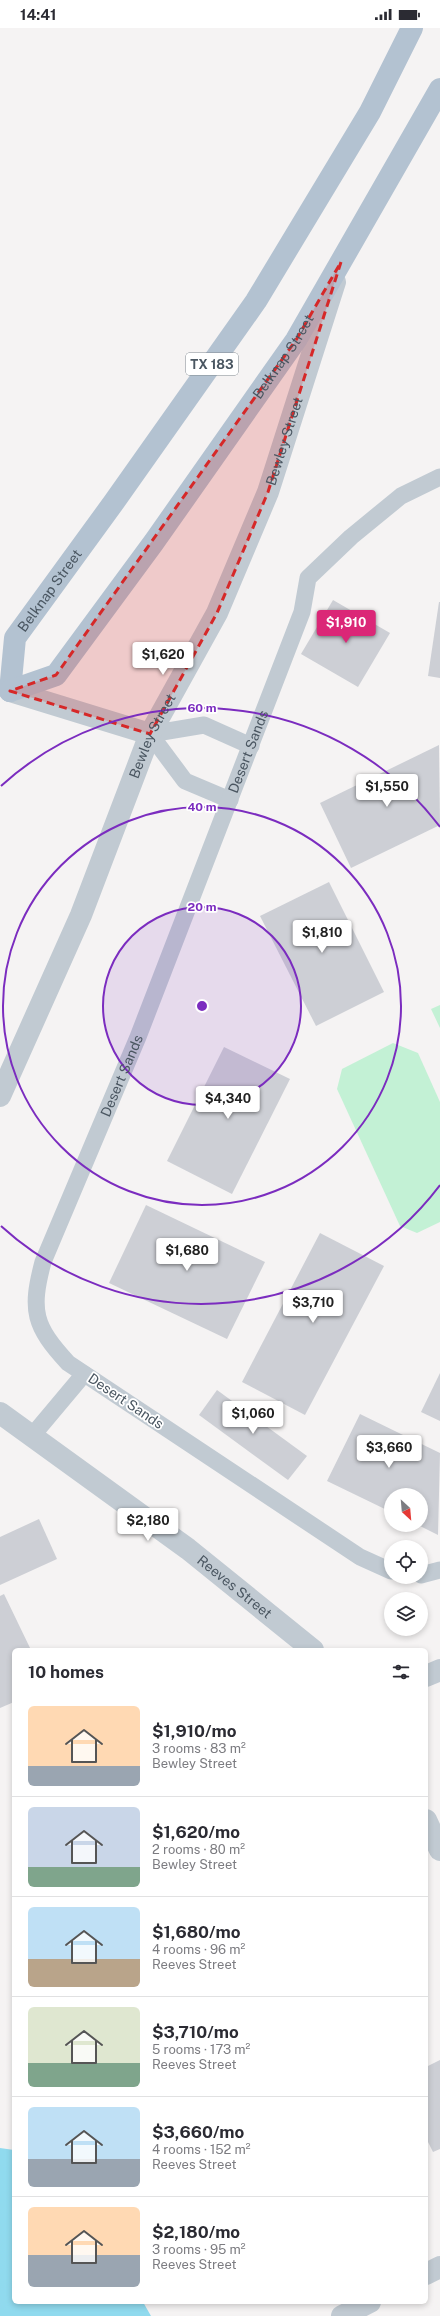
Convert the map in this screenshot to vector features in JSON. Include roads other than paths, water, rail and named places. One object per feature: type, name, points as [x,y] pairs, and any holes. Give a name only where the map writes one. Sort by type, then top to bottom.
[{"type":"main road","name":"Belknap Street","points":[[5,697],[15,638],[114,502],[256,301],[370,112],[412,28]]},
{"type":"main road","name":"Belknap Street","points":[[5,697],[56,675],[154,542],[296,340],[440,89]]},
{"type":"street","name":"Bewley Street","points":[[0,1096],[81,915],[150,734],[217,613],[268,492],[341,262]]},
{"type":"street","points":[[5,697],[150,734]]},
{"type":"street","name":"Reeves Street","points":[[0,1413],[188,1549],[311,1648]]},
{"type":"street","points":[[428,1675],[440,1670]]},
{"type":"street","points":[[428,1824],[440,1850]]},
{"type":"street","points":[[428,2273],[440,2267]]},
{"type":"street","points":[[342,2316],[366,2304]]},
{"type":"lane","name":"Desert Sands","points":[[384,1568],[360,1557],[68,1363],[50,1343],[35,1313],[36,1287],[42,1262],[138,1037],[251,746],[302,612],[308,578],[352,537],[401,496],[440,477]]},
{"type":"lane","points":[[230,800],[185,781],[150,734],[204,725],[251,746]]},
{"type":"lane","points":[[32,1436],[84,1374]]},
{"type":"lane","points":[[428,1573],[440,1570]]},
{"type":"water","points":[[0,2148],[12,2150],[12,2304],[144,2304],[151,2316],[0,2316]]}]
